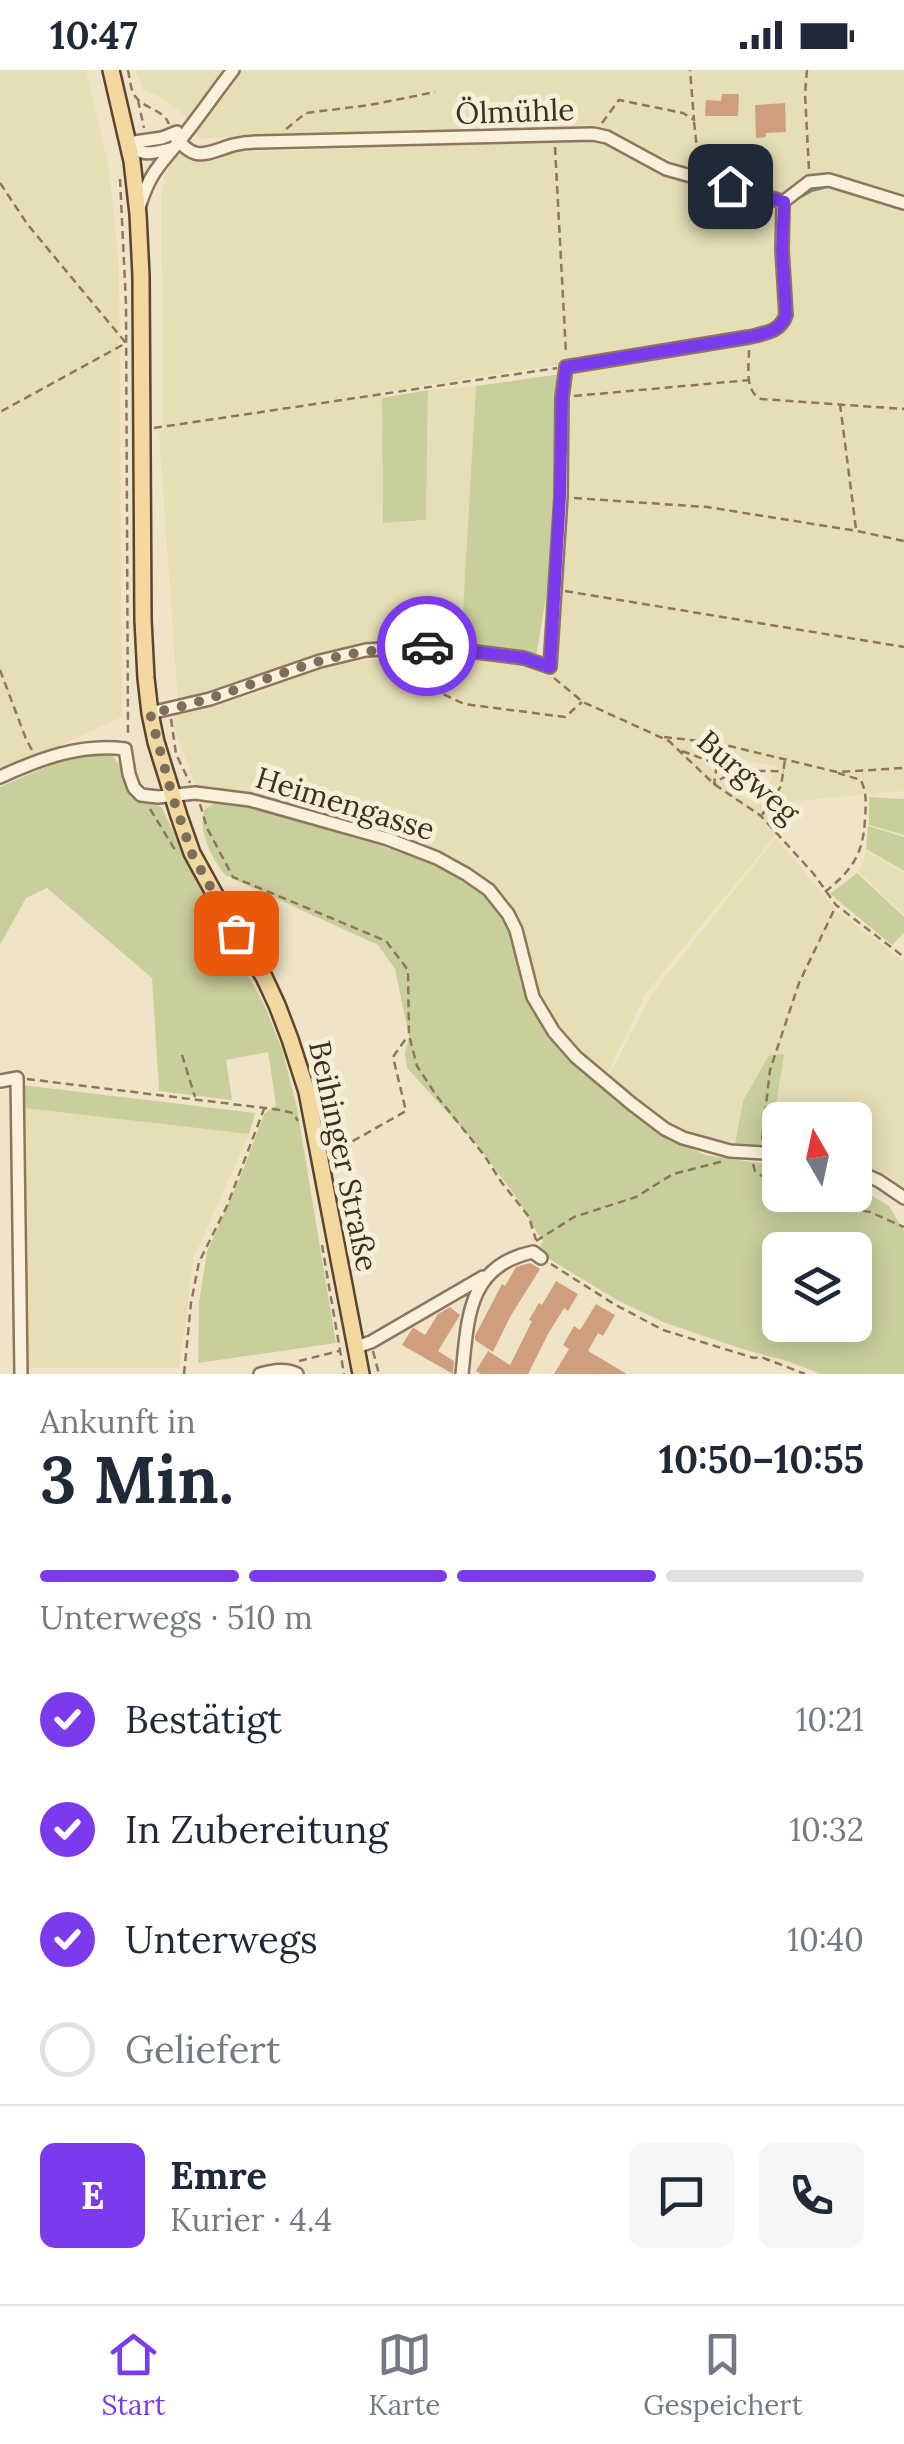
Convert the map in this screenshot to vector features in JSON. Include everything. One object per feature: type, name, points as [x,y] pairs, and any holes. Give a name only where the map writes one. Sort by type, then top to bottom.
[{"type":"main road","name":"Beihinger Straße","points":[[111,70],[134,170],[138,214],[144,620],[150,713],[192,854],[264,977],[290,1038],[307,1092],[362,1374]]},
{"type":"street","points":[[138,214],[150,176],[233,70]]},
{"type":"street","name":"Ölmühle","points":[[128,144],[136,152],[150,154],[175,142],[196,155],[237,144],[594,134],[666,169],[784,202]]},
{"type":"street","points":[[150,713],[223,695],[366,650],[430,646],[524,658],[550,667],[566,367],[776,330],[786,315],[784,202],[810,182],[829,180],[904,202]]},
{"type":"street","points":[[0,778],[41,760],[83,749],[112,747],[125,749],[128,774],[141,795]]},
{"type":"street","name":"Heimengasse","points":[[141,795],[195,793],[250,800],[388,839],[438,858],[466,874],[498,899],[508,914],[516,930],[533,997],[554,1032],[576,1057],[643,1112],[683,1138],[701,1145],[762,1154]]},
{"type":"street","points":[[0,1081],[17,1078],[21,1374]]},
{"type":"street","points":[[872,1178],[904,1198]]},
{"type":"street","points":[[356,1346],[500,1265],[537,1251]]},
{"type":"street","points":[[462,1374],[467,1328],[477,1291],[487,1274]]},
{"type":"street","points":[[260,1374],[276,1370],[297,1374]]},
{"type":"path","points":[[128,70],[138,100],[165,114],[175,142]]},
{"type":"path","points":[[690,70],[698,149],[694,176]]},
{"type":"path","points":[[807,70],[810,182]]},
{"type":"path","points":[[275,142],[306,114],[435,92]]},
{"type":"path","points":[[594,134],[619,100],[683,112],[694,120]]},
{"type":"path","points":[[143,428],[566,367],[554,135]]},
{"type":"path","points":[[120,170],[126,343],[128,736]]},
{"type":"path","points":[[0,183],[28,225],[126,343]]},
{"type":"path","points":[[749,337],[750,390],[761,400],[904,409]]},
{"type":"path","points":[[0,412],[126,343]]},
{"type":"path","points":[[562,397],[750,380]]},
{"type":"path","points":[[840,404],[856,531]]},
{"type":"path","points":[[560,496],[707,507],[904,541]]},
{"type":"path","points":[[556,590],[904,648]]},
{"type":"path","points":[[430,646],[433,671],[442,694],[464,704],[565,718],[582,702]]},
{"type":"path","name":"Burgweg","points":[[550,667],[553,677],[582,702],[662,736],[714,784],[761,816],[836,905],[904,957]]},
{"type":"path","points":[[0,670],[26,740],[41,760]]},
{"type":"path","points":[[170,710],[176,754],[233,877],[386,941],[408,970],[409,1034],[418,1066],[528,1218],[537,1251],[614,1304],[663,1330],[805,1374]]},
{"type":"path","points":[[662,736],[717,743],[861,780],[866,793],[860,854],[844,876],[825,892]]},
{"type":"path","points":[[669,741],[689,755],[717,764],[714,784]]},
{"type":"path","points":[[761,816],[781,786],[785,760]]},
{"type":"path","points":[[837,772],[904,768]]},
{"type":"path","points":[[714,784],[735,772],[784,771]]},
{"type":"path","points":[[141,795],[185,866]]},
{"type":"path","points":[[762,1177],[754,1172],[770,1070],[799,983],[836,905]]},
{"type":"path","points":[[320,1160],[406,1110],[393,1057],[409,1034]]},
{"type":"path","points":[[182,1055],[196,1098]]},
{"type":"path","points":[[17,1078],[281,1110],[293,1114],[302,1126],[298,1108]]},
{"type":"path","points":[[184,1374],[199,1262],[227,1206],[264,1108]]},
{"type":"path","points":[[537,1251],[574,1216],[636,1197],[673,1174],[756,1154]]},
{"type":"path","points":[[870,1212],[904,1227]]},
{"type":"path","points":[[321,1238],[356,1346],[378,1374]]},
{"type":"path","points":[[276,1370],[356,1346]]},
{"type":"path","points":[[344,1374],[356,1346]]},
{"type":"shaded area","points":[[0,70],[86,70],[109,168],[119,266],[122,717],[0,773]]},
{"type":"shaded area","points":[[135,70],[904,70],[904,791],[796,801],[779,831],[646,993],[602,1085],[560,1044],[521,985],[510,926],[214,804],[204,810],[172,721],[176,712],[250,696],[327,666],[410,655],[546,663],[571,371],[775,335],[790,316],[781,199],[587,127],[264,134],[200,139],[182,113],[143,89]],"holes":[[[690,748],[777,767],[758,804],[735,792]]]},
{"type":"shaded area","points":[[595,138],[659,168],[778,204],[783,315],[773,328],[749,335],[382,392],[383,523],[426,521],[428,390],[476,386],[461,645],[432,637],[359,647],[178,703],[159,434],[163,429],[161,194],[171,162],[177,155]]},
{"type":"shaded area","points":[[776,838],[837,911],[904,962],[904,1190],[889,1176],[872,1170],[872,1102],[775,1102],[783,1055],[743,1101],[735,1143],[682,1129],[608,1077],[652,994]]},
{"type":"shaded area","points":[[866,851],[904,873],[904,915],[859,872]]},
{"type":"shaded area","points":[[24,1108],[249,1134],[194,1257],[179,1368],[25,1368]]},
{"type":"green space","points":[[560,374],[549,580],[536,656],[461,645],[476,386]]},
{"type":"green space","points":[[428,390],[426,520],[383,523],[382,398]]},
{"type":"green space","points":[[74,755],[113,756],[137,797],[162,808],[204,897],[264,1004],[283,1052],[297,1108],[336,1343],[198,1363],[199,1302],[207,1252],[264,1114],[276,1105],[268,1052],[226,1060],[232,1100],[159,1091],[152,978],[47,888],[26,898],[0,945],[0,787]]},
{"type":"green space","points":[[869,797],[904,799],[904,835],[869,825]]},
{"type":"green space","points":[[237,803],[433,862],[484,890],[510,926],[521,985],[560,1044],[633,1113],[665,1136],[705,1155],[762,1163],[762,1212],[872,1212],[872,1196],[889,1206],[904,1231],[904,1374],[821,1374],[739,1348],[663,1322],[617,1300],[536,1251],[543,1242],[514,1194],[478,1146],[407,1068],[409,1037],[395,969],[378,945],[225,875],[204,835],[204,810],[214,804]]},
{"type":"green space","points":[[868,826],[904,837],[904,871],[866,849]]},
{"type":"green space","points":[[857,873],[904,917],[904,933],[892,945],[830,894]]},
{"type":"green space","points":[[784,1054],[776,1102],[762,1102],[762,1145],[735,1143],[743,1101],[769,1055]]},
{"type":"green space","points":[[22,1085],[255,1113],[249,1134],[24,1108]]},
{"type":"building","points":[[722,94],[739,94],[738,116],[705,116],[706,100],[721,101]]},
{"type":"building","points":[[785,103],[786,132],[756,138],[755,105]]},
{"type":"building","points":[[530,1263],[540,1269],[493,1352],[475,1336],[502,1284],[505,1286],[516,1267]]},
{"type":"building","points":[[556,1281],[578,1294],[568,1311],[564,1308],[528,1374],[476,1371],[488,1351],[510,1365],[532,1321],[529,1320]]},
{"type":"building","points":[[596,1304],[615,1315],[588,1351],[627,1374],[554,1374],[569,1349],[563,1345],[574,1326],[580,1330]]},
{"type":"building","points":[[450,1307],[460,1315],[438,1351],[454,1361],[453,1374],[402,1345],[414,1328],[425,1335],[438,1314]]},
{"type":"waterway","points":[[713,174],[782,195]]},
{"type":"waterway","points":[[801,196],[828,186]]},
{"type":"way so far","points":[[236,933],[192,854],[150,713],[210,699],[320,661],[366,650],[427,646]]},
{"type":"route","points":[[427,646],[524,658],[550,667],[566,367],[749,337],[776,330],[782,324],[786,315],[784,202],[730,186]]}]
